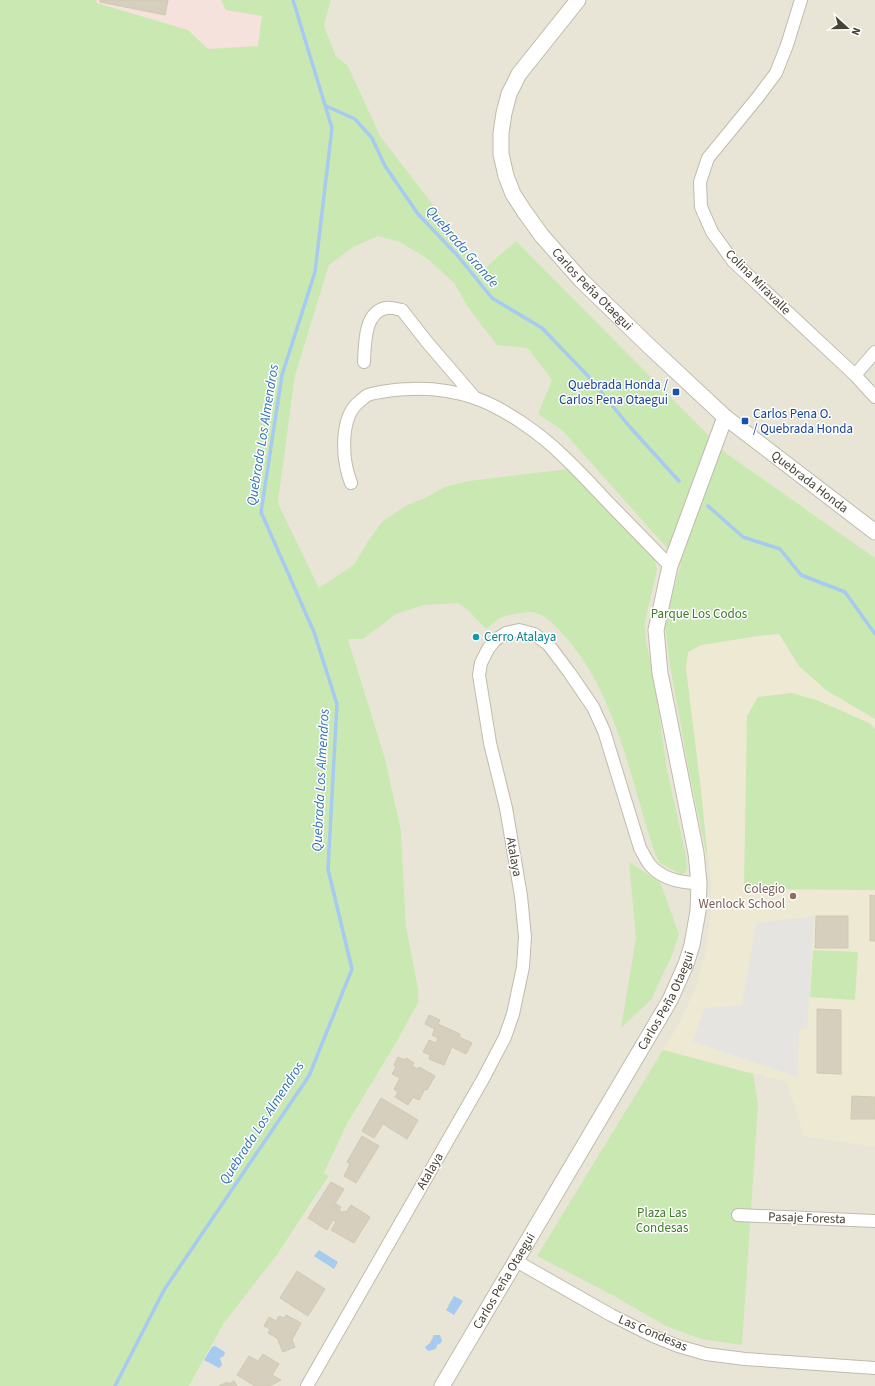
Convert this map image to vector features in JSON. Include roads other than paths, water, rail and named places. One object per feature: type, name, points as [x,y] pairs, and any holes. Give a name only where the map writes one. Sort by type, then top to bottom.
[{"type":"street","name":"Carlos Peña Otaegui","points":[[442,1386],[670,1000],[686,964],[696,926],[699,883],[695,846],[660,673],[656,630],[670,566],[725,417],[581,280],[542,236],[513,194],[506,176],[501,154],[501,133],[504,113],[509,94],[519,74],[578,0]]},
{"type":"street","name":"Colina Miravalle","points":[[801,0],[787,45],[776,73],[758,98],[708,158],[700,182],[701,207],[712,232],[733,261],[855,375],[875,397]]},
{"type":"street","points":[[364,362],[365,339],[370,321],[376,312],[387,308],[402,310],[475,398]]},
{"type":"street","points":[[855,375],[875,352]]},
{"type":"street","points":[[351,483],[347,473],[345,460],[345,432],[349,416],[356,404],[367,395],[404,389],[425,388],[475,398],[531,428],[563,455],[670,566]]},
{"type":"street","name":"Quebrada Honda","points":[[725,417],[875,532]]},
{"type":"street","name":"Atalaya","points":[[307,1386],[483,1079],[505,1037],[513,1014],[523,967],[525,937],[521,896],[506,808],[490,743],[479,676],[481,663],[495,640],[506,633],[519,630],[534,634],[548,644],[593,707],[604,731],[640,848],[649,864],[659,873],[669,878],[686,883],[699,883]]},
{"type":"street","name":"Pasaje Foresta","points":[[738,1215],[875,1221]]},
{"type":"street","name":"Las Condesas","points":[[516,1261],[611,1315],[653,1336],[678,1346],[706,1354],[745,1359],[875,1368]]},
{"type":"water","points":[[319,1250],[338,1262],[334,1269],[314,1256]]},
{"type":"water","points":[[454,1296],[463,1301],[454,1315],[446,1310]]},
{"type":"water","points":[[434,1335],[440,1335],[442,1341],[437,1345],[436,1349],[428,1351],[425,1347],[430,1343]]},
{"type":"water","points":[[215,1346],[225,1352],[224,1356],[220,1358],[222,1365],[219,1368],[204,1360],[212,1347]]},
{"type":"waterway","name":"Quebrada Los Almendros","points":[[115,1386],[164,1290],[309,1076],[352,969],[328,869],[337,704],[314,632],[261,512],[282,375],[315,272],[332,128],[293,0]]},
{"type":"waterway","name":"Quebrada Grande","points":[[326,106],[355,119],[372,138],[385,166],[418,214],[457,255],[492,298],[542,328],[588,376],[629,426],[679,481]]},
{"type":"waterway","name":"Quebrada Grande","points":[[708,506],[743,537],[780,549],[801,575],[845,592],[875,634]]},
{"type":"place","name":"Quebrada Honda / Carlos Pena Otaegui","points":[[676,392]]},
{"type":"place","name":"Carlos Pena O. / Quebrada Honda","points":[[745,421]]},
{"type":"place","name":"Cerro Atalaya","points":[[476,637]]},
{"type":"place","name":"Colegio Wenlock School","points":[[793,896]]},
{"type":"park label","name":"Parque Los Codos","points":[[699,614]]},
{"type":"park label","name":"Plaza Las Condesas","points":[[662,1220]]}]
